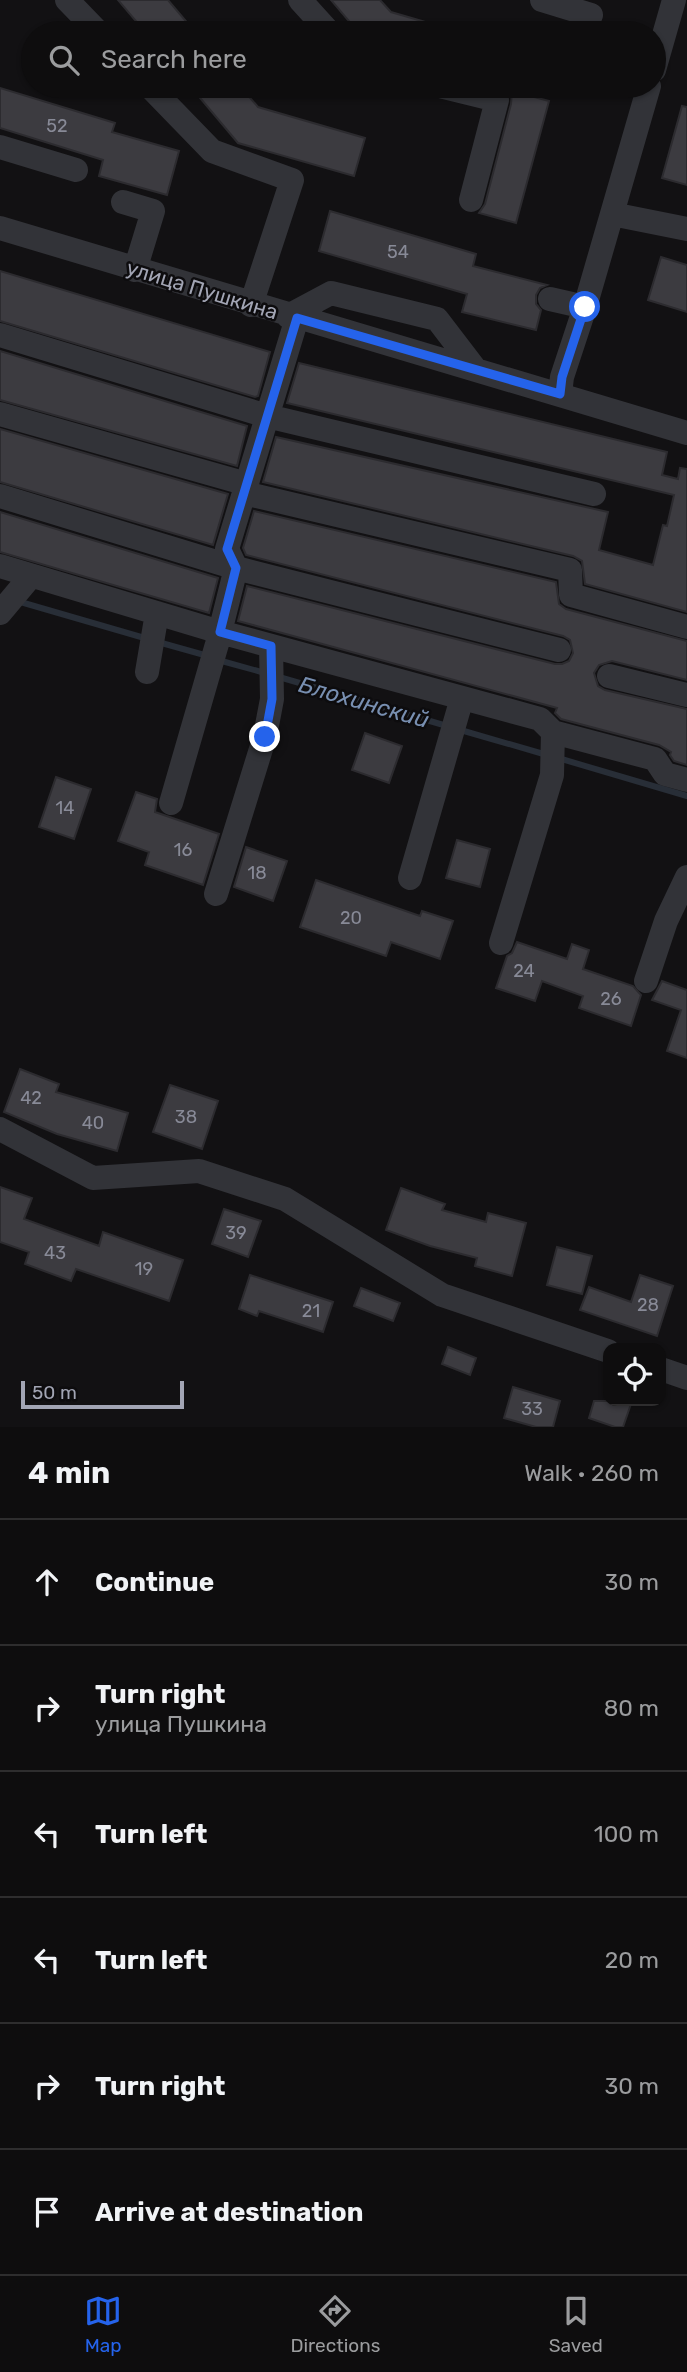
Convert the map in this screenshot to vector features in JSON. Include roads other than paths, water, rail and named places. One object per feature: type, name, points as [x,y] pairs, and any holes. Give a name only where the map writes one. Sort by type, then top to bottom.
[{"type":"street","points":[[67,0],[87,21]]},
{"type":"street","points":[[300,0],[319,21]]},
{"type":"street","points":[[542,0],[591,15]]},
{"type":"street","points":[[666,28],[674,0]]},
{"type":"street","points":[[161,98],[212,151],[292,180],[251,305]]},
{"type":"street","points":[[471,200],[497,100],[489,98]]},
{"type":"street","points":[[560,394],[562,377],[646,98]]},
{"type":"street","points":[[0,147],[76,170]]},
{"type":"street","points":[[122,202],[153,211],[135,270]]},
{"type":"street","points":[[612,214],[687,229]]},
{"type":"street","name":"улица Пушкина","points":[[0,229],[687,433]]},
{"type":"street","points":[[171,803],[236,568],[227,549],[293,317],[331,293],[437,319],[477,370]]},
{"type":"street","points":[[550,299],[585,307]]},
{"type":"street","points":[[0,335],[267,416],[594,494]]},
{"type":"street","points":[[0,414],[245,489],[570,570],[570,595],[687,627]]},
{"type":"street","points":[[0,496],[236,568],[559,650]]},
{"type":"street","points":[[0,566],[26,581],[272,654],[460,707],[540,719],[553,737],[552,775],[500,943]]},
{"type":"street","points":[[0,613],[26,581]]},
{"type":"street","points":[[149,663],[156,619]]},
{"type":"street","points":[[216,894],[265,737],[272,699],[272,654]]},
{"type":"street","points":[[610,676],[687,695]]},
{"type":"street","points":[[410,878],[460,707]]},
{"type":"street","points":[[553,737],[655,759],[665,774],[687,780]]},
{"type":"street","points":[[646,981],[666,921],[687,877]]},
{"type":"street","points":[[0,1129],[93,1178],[199,1171],[285,1199],[442,1296],[603,1349]]},
{"type":"street","points":[[666,1371],[687,1378]]},
{"type":"waterway","name":"Блохинский","points":[[17,601],[148,639]]},
{"type":"waterway","name":"Блохинский","points":[[158,642],[208,656]]},
{"type":"waterway","name":"Блохинский","points":[[218,660],[265,673]]},
{"type":"waterway","name":"Блохинский","points":[[279,677],[447,726]]},
{"type":"waterway","name":"Блохинский","points":[[457,729],[547,755]]},
{"type":"waterway","name":"Блохинский","points":[[558,758],[687,796]]}]
